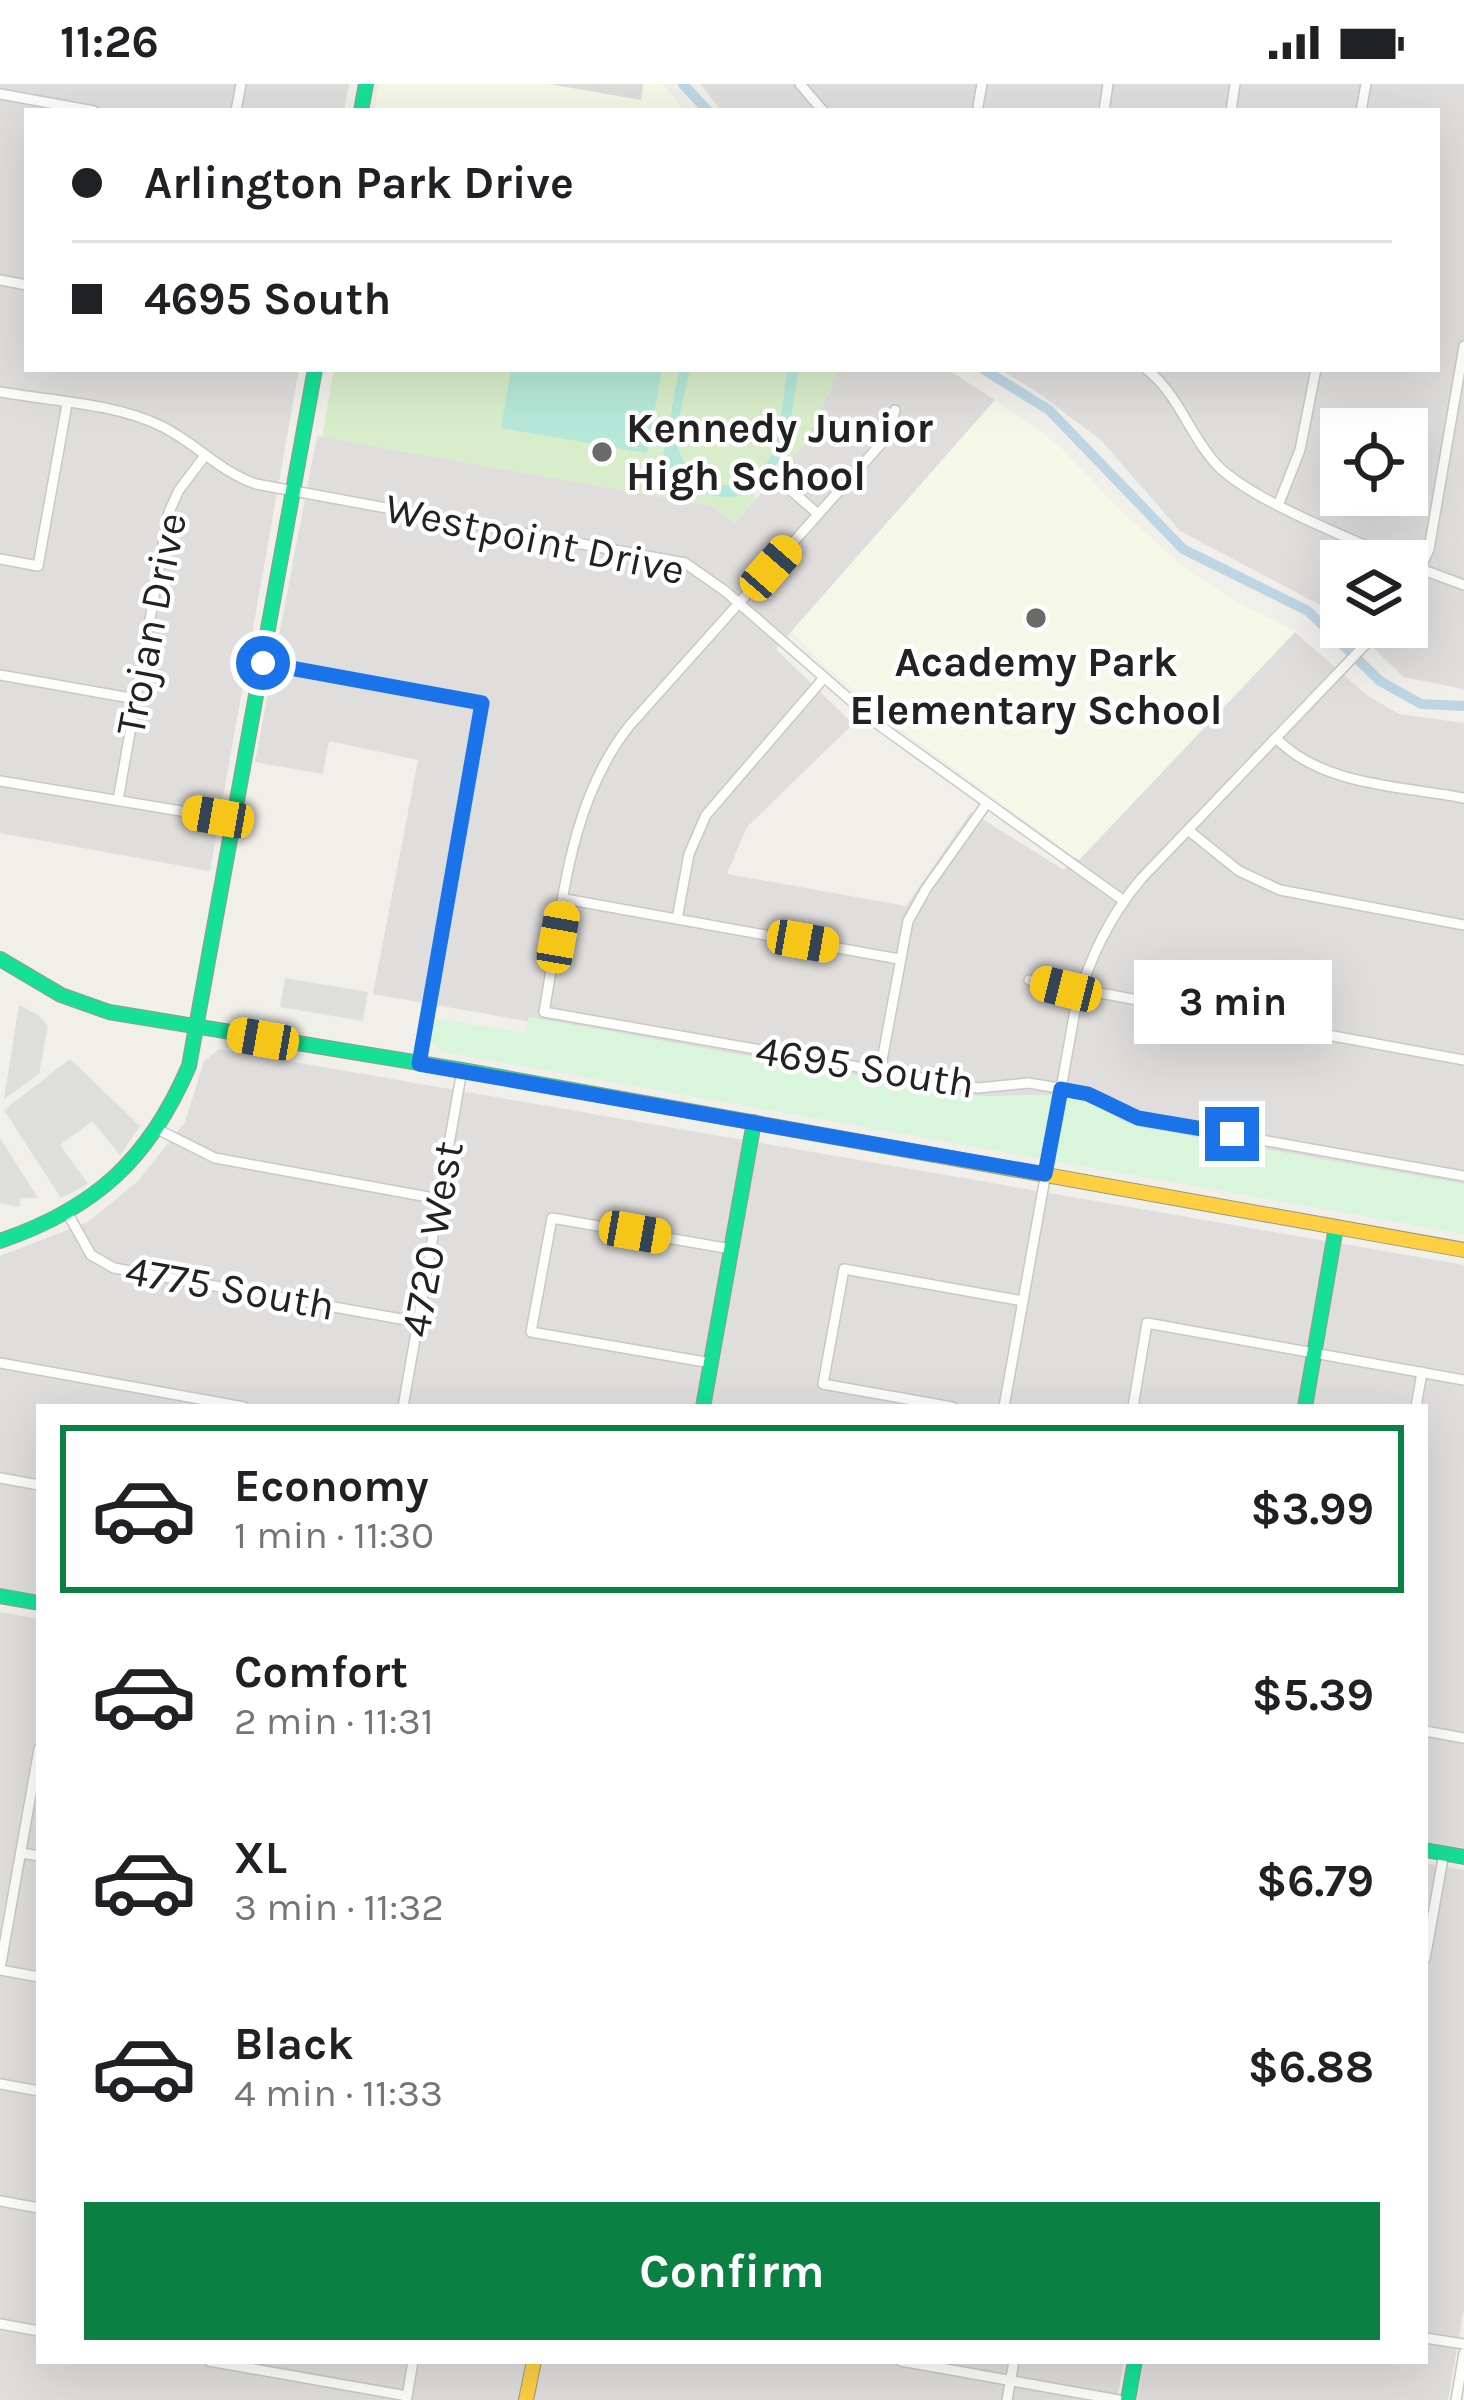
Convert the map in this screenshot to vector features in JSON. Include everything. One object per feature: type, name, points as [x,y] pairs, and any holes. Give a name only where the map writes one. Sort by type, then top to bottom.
[{"type":"main road","points":[[0,1241],[68,1214],[114,1183],[160,1130],[182,1086],[198,1028],[314,372]]},
{"type":"main road","points":[[0,959],[61,995],[95,1008],[1464,1250]]},
{"type":"main road","points":[[703,1404],[754,1122]]},
{"type":"main road","points":[[1305,1404],[1336,1227]]},
{"type":"main road","points":[[0,1596],[36,1602]]},
{"type":"main road","points":[[1428,1850],[1464,1857]]},
{"type":"main road","points":[[526,2400],[533,2364]]},
{"type":"main road","points":[[1123,2400],[1134,2364]]},
{"type":"street","points":[[800,84],[820,108]]},
{"type":"street","points":[[978,106],[982,84]]},
{"type":"street","points":[[0,94],[77,108]]},
{"type":"street","points":[[1428,547],[1464,346]]},
{"type":"street","points":[[1152,372],[1221,469],[1239,483],[1356,540]]},
{"type":"street","points":[[1279,503],[1300,450],[1315,372]]},
{"type":"street","name":"Westpoint Drive","points":[[0,392],[143,418],[171,431],[238,478],[293,492],[669,558],[702,572],[879,725],[1124,901]]},
{"type":"street","points":[[0,559],[38,566],[67,404]]},
{"type":"street","points":[[895,410],[888,436],[630,724],[601,766],[578,825],[565,899],[899,958]]},
{"type":"street","name":"Trojan Drive","points":[[118,800],[171,506],[204,457]]},
{"type":"street","points":[[778,479],[818,514]]},
{"type":"street","points":[[1428,573],[1464,585]]},
{"type":"street","points":[[1005,1404],[1080,992],[1093,955],[1124,901],[1362,648]]},
{"type":"street","points":[[263,663],[482,703],[419,1064]]},
{"type":"street","points":[[0,675],[136,700]]},
{"type":"street","points":[[677,919],[689,854],[706,815],[823,679]]},
{"type":"street","points":[[1276,737],[1319,770],[1464,798]]},
{"type":"street","points":[[0,781],[235,820]]},
{"type":"street","points":[[880,1071],[899,958],[916,904],[987,803]]},
{"type":"street","points":[[1188,830],[1239,871],[1280,890],[1464,925]]},
{"type":"street","name":"4695 South","points":[[565,899],[544,1012],[978,1088],[1028,1083],[1088,1094],[1138,1118],[1464,1176]]},
{"type":"street","points":[[1029,980],[1464,1060]]},
{"type":"street","name":"4720 West","points":[[404,1404],[462,1070]]},
{"type":"street","points":[[160,1130],[215,1158],[440,1199]]},
{"type":"street","name":"4775 South","points":[[68,1214],[92,1255],[114,1268],[418,1322]]},
{"type":"street","points":[[710,1363],[531,1332],[552,1217],[731,1249]]},
{"type":"street","points":[[935,1404],[823,1384],[844,1269],[1023,1301]]},
{"type":"street","points":[[1133,1404],[1147,1323],[1464,1380]]},
{"type":"street","points":[[0,1364],[227,1404]]},
{"type":"street","points":[[1417,1404],[1422,1372]]},
{"type":"street","points":[[0,1478],[36,1484]]},
{"type":"street","points":[[1428,1732],[1464,1738]]},
{"type":"street","points":[[36,1765],[0,1969],[36,1976]]},
{"type":"street","points":[[20,1853],[36,1856]]},
{"type":"street","points":[[1428,1942],[1444,1853]]},
{"type":"street","points":[[0,2084],[36,2090]]},
{"type":"street","points":[[0,2201],[36,2207]]},
{"type":"street","points":[[0,2324],[36,2330]]},
{"type":"street","points":[[1428,2339],[1464,2349],[1456,2400]]},
{"type":"street","points":[[224,2364],[407,2398],[413,2364]]},
{"type":"street","points":[[918,2364],[1123,2400]]},
{"type":"street","points":[[1007,2400],[1014,2364]]},
{"type":"shaded area","points":[[0,84],[349,84],[345,108],[24,108],[24,372],[298,372],[210,871],[0,833]]},
{"type":"shaded area","points":[[379,84],[663,84],[682,108],[375,108]]},
{"type":"shaded area","points":[[549,84],[643,84],[641,100]]},
{"type":"shaded area","points":[[701,84],[1464,84],[1464,689],[1403,677],[1374,648],[1428,648],[1428,540],[1320,540],[1320,605],[1180,531],[1101,440],[1004,372],[1440,372],[1440,108],[719,108]]},
{"type":"shaded area","points":[[839,372],[952,372],[995,400],[776,649],[853,724],[747,827],[727,874],[906,906],[971,812],[1064,870],[1289,627],[1368,696],[1399,714],[1464,723],[1464,1185],[373,994],[418,760],[329,741],[323,774],[255,762],[317,436],[712,506],[735,523],[804,444]]},
{"type":"shaded area","name":"Academy Park Elementary School","points":[[995,400],[1057,444],[1188,571],[1296,631],[1079,860],[902,730],[823,664],[792,631]]},
{"type":"shaded area","points":[[285,978],[368,992],[363,1021],[280,1007]]},
{"type":"shaded area","points":[[19,1005],[48,1026],[39,1074],[4,1099]]},
{"type":"shaded area","points":[[219,1049],[1464,1265],[1464,1848],[1428,1842],[1428,1404],[36,1404],[36,1598],[0,1592],[0,1256],[88,1222],[138,1181],[185,1122],[204,1061]]},
{"type":"shaded area","points":[[70,1059],[140,1126],[120,1155],[92,1121],[60,1145],[88,1184],[61,1198],[4,1110]]},
{"type":"shaded area","points":[[0,1138],[38,1198],[21,1198],[19,1207],[0,1203]]},
{"type":"shaded area","points":[[0,1612],[36,1618],[36,2364],[1123,2364],[1117,2400],[0,2400]]},
{"type":"shaded area","points":[[1428,1864],[1464,1870],[1464,2308],[1448,2400],[1137,2400],[1143,2364],[1428,2364]]},
{"type":"green space","name":"Kennedy Junior High School","points":[[333,372],[678,372],[659,476],[672,463],[717,495],[752,491],[756,499],[735,523],[712,506],[322,437]]},
{"type":"green space","points":[[510,372],[661,372],[647,453],[501,428]]},
{"type":"green space","points":[[678,372],[689,372],[678,442],[686,465],[708,482],[735,485],[759,473],[768,461],[779,428],[788,372],[798,372],[783,450],[764,483],[748,493],[727,497],[703,492],[673,465],[670,478],[659,476]]},
{"type":"green space","points":[[689,372],[788,372],[773,451],[759,473],[735,485],[708,482],[686,465],[678,432]]},
{"type":"green space","points":[[798,372],[839,372],[804,444],[790,460],[783,453]]},
{"type":"green space","points":[[529,1017],[969,1095],[1072,1098],[1141,1127],[1464,1184],[1464,1234],[443,1052],[431,1042],[433,1018],[525,1033]]},
{"type":"waterway","points":[[683,84],[705,108]]},
{"type":"waterway","points":[[988,372],[1049,410],[1183,549],[1308,611],[1380,681],[1421,704],[1464,706]]},
{"type":"traffic: fast","points":[[362,108],[366,84]]},
{"type":"traffic: fast","points":[[0,1241],[64,1213],[116,1176],[156,1128],[189,1066],[314,372]]},
{"type":"traffic: fast","points":[[0,959],[61,995],[109,1012],[934,1155]]},
{"type":"traffic: fast","points":[[704,1404],[754,1122]]},
{"type":"traffic: fast","points":[[1306,1404],[1336,1227]]},
{"type":"traffic: fast","points":[[0,1596],[36,1602]]},
{"type":"traffic: fast","points":[[1428,1851],[1464,1857]]},
{"type":"traffic: fast","points":[[1128,2400],[1134,2364]]},
{"type":"traffic: slow","points":[[934,1155],[1464,1250]]},
{"type":"traffic: slow","points":[[526,2400],[533,2364]]},
{"type":"place","name":"Kennedy Junior High School","points":[[602,452]]},
{"type":"place","name":"Academy Park Elementary School","points":[[1036,618]]},
{"type":"route","points":[[263,663],[482,703],[419,1064],[1045,1174],[1061,1089],[1096,1097],[1138,1118],[1232,1134]]}]
